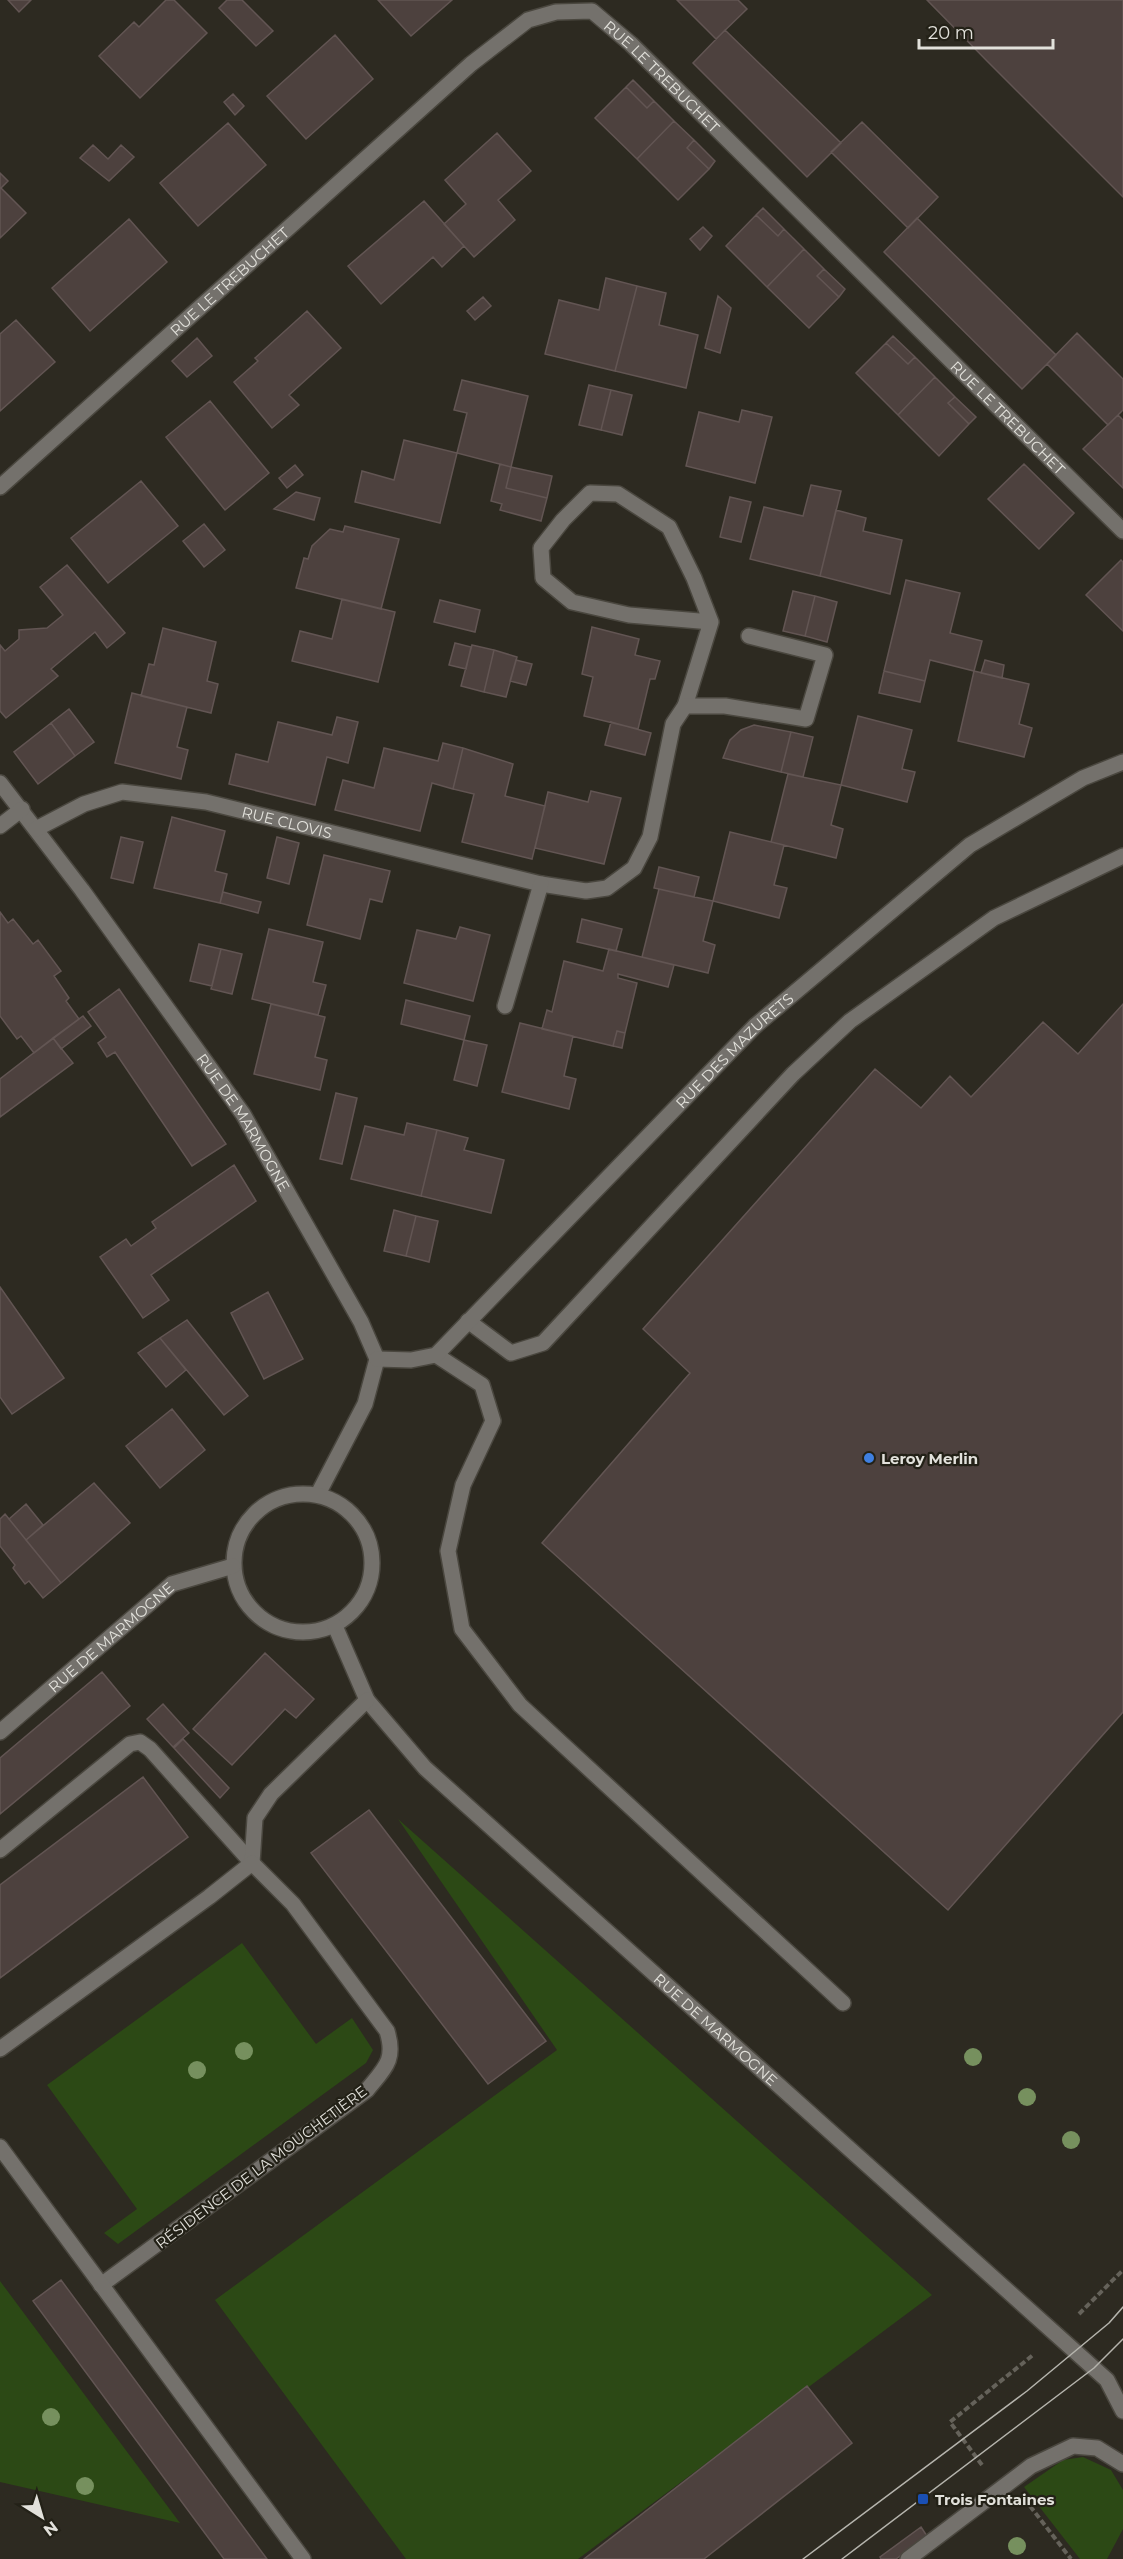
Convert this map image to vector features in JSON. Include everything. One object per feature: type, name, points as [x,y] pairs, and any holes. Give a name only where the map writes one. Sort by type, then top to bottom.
[{"type":"street","name":"RUE LE TREBUCHET","points":[[0,487],[471,64],[528,20],[556,12],[592,11],[631,44],[1123,531]]},
{"type":"street","points":[[711,622],[629,615],[572,602],[543,578],[541,548],[563,520],[590,493],[618,494],[669,527],[694,578],[711,622],[685,706],[725,706],[807,719],[825,655],[749,636]]},
{"type":"street","name":"RUE CLOVIS","points":[[36,828],[84,804],[122,792],[206,802],[541,884],[586,891],[607,888],[634,868],[651,837],[673,724],[685,706]]},
{"type":"street","name":"RUE DES MAZURETS","points":[[436,1356],[756,1026],[970,845],[1083,778],[1123,762]]},
{"type":"street","name":"RUE DE MARMOGNE","points":[[0,783],[36,828],[243,1113],[361,1322],[377,1359]]},
{"type":"street","points":[[0,826],[22,809]]},
{"type":"street","points":[[468,1321],[511,1353],[543,1343],[793,1074],[850,1021],[994,918],[1123,856]]},
{"type":"street","points":[[505,1006],[541,884]]},
{"type":"street","points":[[318,1494],[365,1404],[377,1359],[411,1360],[436,1356],[482,1385],[494,1421],[463,1485],[448,1551],[462,1629],[520,1705],[843,2002]]},
{"type":"street","points":[[297,1494],[318,1494],[338,1502],[355,1516],[367,1533],[373,1554],[372,1575],[365,1595],[353,1613],[335,1626],[313,1633],[290,1632],[268,1624],[250,1609],[238,1589],[233,1566],[236,1545],[244,1525],[258,1510],[277,1499],[297,1494]]},
{"type":"street","name":"RUE DE MARMOGNE","points":[[0,1732],[172,1584],[233,1566]]},
{"type":"street","name":"RUE DE MARMOGNE","points":[[335,1626],[367,1700],[425,1768],[1107,2380],[1123,2411]]},
{"type":"street","points":[[0,2049],[252,1863],[255,1818],[271,1794],[367,1700]]},
{"type":"street","name":"RÉSIDENCE DE LA MOUCHETIÈRE","points":[[0,1850],[129,1744],[140,1742],[150,1749],[252,1863],[293,1904],[387,2031],[391,2044],[389,2062],[367,2090],[102,2285]]},
{"type":"street","points":[[0,2147],[303,2559]]},
{"type":"street","points":[[1107,2380],[1123,2392]]},
{"type":"street","points":[[908,2559],[1031,2466],[1073,2446],[1097,2448],[1123,2464]]},
{"type":"path","points":[[1074,2319],[1123,2270]]},
{"type":"path","points":[[1001,2487],[950,2422],[1042,2348]]},
{"type":"path","points":[[1025,2500],[1071,2559]]},
{"type":"green space","points":[[398,1819],[932,2295],[578,2559],[406,2559],[215,2300],[557,2050]]},
{"type":"green space","points":[[242,1943],[316,2044],[352,2018],[373,2050],[366,2063],[118,2244],[104,2233],[137,2209],[47,2085]]},
{"type":"green space","points":[[0,2281],[180,2523],[0,2482]]},
{"type":"green space","points":[[1083,2457],[1111,2470],[1123,2490],[1123,2529],[1107,2559],[1080,2559],[1024,2487],[1063,2460]]},
{"type":"building","points":[[8,0],[31,0],[19,12]]},
{"type":"building","points":[[166,0],[174,0],[207,33],[140,98],[99,56],[134,22],[139,27]]},
{"type":"building","points":[[227,0],[242,0],[273,31],[256,46],[219,8]]},
{"type":"building","points":[[378,0],[452,0],[411,36]]},
{"type":"building","points":[[677,0],[738,0],[747,9],[716,39]]},
{"type":"building","points":[[927,0],[1123,0],[1123,197],[987,61]]},
{"type":"building","points":[[725,30],[841,143],[807,177],[693,63]]},
{"type":"building","points":[[335,35],[373,79],[306,139],[267,96]]},
{"type":"building","points":[[633,80],[654,101],[647,108],[626,87]]},
{"type":"building","points":[[626,87],[647,108],[654,101],[674,121],[637,159],[595,118]]},
{"type":"building","points":[[233,94],[244,106],[235,115],[224,102]]},
{"type":"building","points":[[674,121],[694,140],[687,148],[709,169],[678,200],[637,159]]},
{"type":"building","points":[[862,122],[938,197],[908,228],[831,152]]},
{"type":"building","points":[[228,123],[266,165],[198,226],[160,183]]},
{"type":"building","points":[[497,133],[531,171],[498,200],[515,220],[474,257],[444,224],[466,204],[445,180]]},
{"type":"building","points":[[694,140],[715,161],[709,169],[687,148]]},
{"type":"building","points":[[93,145],[108,159],[121,145],[134,157],[109,181],[80,158]]},
{"type":"building","points":[[0,173],[8,181],[1,188],[26,213],[0,238]]},
{"type":"building","points":[[424,201],[464,246],[442,267],[433,257],[381,304],[348,266]]},
{"type":"building","points":[[763,208],[784,229],[778,236],[756,215]]},
{"type":"building","points":[[756,215],[778,236],[784,229],[804,249],[767,287],[726,246]]},
{"type":"building","points":[[917,218],[1056,355],[1022,389],[884,252]]},
{"type":"building","points":[[129,219],[167,262],[90,331],[52,288]]},
{"type":"building","points":[[703,227],[712,236],[700,250],[690,239]]},
{"type":"building","points":[[804,249],[824,269],[817,276],[839,297],[809,328],[767,287]]},
{"type":"building","points":[[824,269],[845,289],[839,297],[817,276]]},
{"type":"building","points":[[606,278],[637,286],[615,371],[545,354],[559,300],[599,310]]},
{"type":"building","points":[[637,286],[666,293],[659,325],[698,335],[686,388],[615,371]]},
{"type":"building","points":[[718,296],[731,308],[720,353],[705,348]]},
{"type":"building","points":[[483,297],[491,306],[475,320],[467,311]]},
{"type":"building","points":[[307,311],[341,348],[289,395],[299,405],[272,428],[234,382],[258,361],[255,358]]},
{"type":"building","points":[[16,320],[55,362],[0,411],[0,334]]},
{"type":"building","points":[[1077,333],[1123,379],[1123,410],[1108,425],[1047,364]]},
{"type":"building","points":[[893,336],[915,357],[908,364],[886,343]]},
{"type":"building","points":[[197,338],[212,356],[187,377],[172,361]]},
{"type":"building","points":[[886,343],[908,364],[915,357],[935,377],[898,415],[856,373]]},
{"type":"building","points":[[935,377],[955,397],[948,403],[969,424],[939,456],[898,415]]},
{"type":"building","points":[[462,380],[528,396],[511,467],[457,453],[467,413],[454,410]]},
{"type":"building","points":[[589,385],[611,390],[601,430],[579,425]]},
{"type":"building","points":[[611,390],[632,395],[622,435],[601,430]]},
{"type":"building","points":[[955,397],[976,417],[969,424],[948,403]]},
{"type":"building","points":[[210,401],[269,473],[225,510],[166,437]]},
{"type":"building","points":[[742,410],[772,417],[755,483],[686,466],[699,412],[739,422]]},
{"type":"building","points":[[1118,415],[1123,420],[1123,488],[1083,449]]},
{"type":"building","points":[[404,440],[457,453],[440,523],[355,502],[362,471],[394,480]]},
{"type":"building","points":[[500,464],[511,467],[506,488],[547,498],[541,521],[500,510],[502,504],[491,501]]},
{"type":"building","points":[[1024,464],[1074,513],[1039,549],[988,499]]},
{"type":"building","points":[[295,465],[303,475],[287,488],[279,478]]},
{"type":"building","points":[[511,467],[552,476],[547,498],[506,488]]},
{"type":"building","points":[[141,481],[178,526],[108,583],[71,538]]},
{"type":"building","points":[[811,485],[841,491],[820,576],[750,559],[764,507],[803,516]]},
{"type":"building","points":[[296,492],[320,498],[314,520],[274,509]]},
{"type":"building","points":[[730,497],[751,502],[741,542],[720,537]]},
{"type":"building","points":[[836,510],[866,518],[863,531],[902,540],[890,594],[820,576]]},
{"type":"building","points":[[204,524],[225,550],[204,567],[183,541]]},
{"type":"building","points":[[345,526],[399,539],[381,609],[296,588],[304,558],[308,559],[312,546],[330,529],[343,532]]},
{"type":"building","points":[[1121,560],[1123,562],[1123,631],[1086,595]]},
{"type":"building","points":[[67,565],[125,633],[107,648],[95,632],[51,669],[58,676],[6,718],[0,711],[0,645],[5,651],[19,639],[19,630],[47,628],[63,615],[40,587]]},
{"type":"building","points":[[906,580],[960,593],[950,633],[982,641],[974,671],[930,660],[925,681],[884,671]]},
{"type":"building","points":[[793,591],[815,596],[805,636],[783,631]]},
{"type":"building","points":[[815,596],[837,602],[827,642],[805,636]]},
{"type":"building","points":[[342,599],[395,612],[378,682],[292,661],[300,631],[332,639]]},
{"type":"building","points":[[440,600],[480,610],[475,632],[434,622]]},
{"type":"building","points":[[592,627],[639,639],[635,655],[660,661],[655,679],[650,679],[638,729],[584,716],[593,677],[582,674]]},
{"type":"building","points":[[163,628],[216,642],[207,681],[218,684],[211,713],[141,696],[149,664],[154,665]]},
{"type":"building","points":[[455,643],[471,647],[466,669],[449,665]]},
{"type":"building","points":[[472,645],[494,650],[484,692],[461,686]]},
{"type":"building","points":[[494,650],[517,657],[506,697],[484,692]]},
{"type":"building","points":[[516,660],[532,664],[526,685],[510,681]]},
{"type":"building","points":[[985,660],[1004,665],[1002,678],[981,673]]},
{"type":"building","points":[[884,671],[925,681],[920,702],[879,693]]},
{"type":"building","points":[[974,671],[1029,684],[1019,724],[1032,728],[1024,757],[958,741]]},
{"type":"building","points":[[132,693],[187,707],[177,747],[188,750],[181,779],[115,763]]},
{"type":"building","points":[[69,709],[94,742],[75,756],[51,723]]},
{"type":"building","points":[[858,716],[912,730],[902,769],[915,772],[907,802],[841,785]]},
{"type":"building","points":[[337,717],[358,722],[348,763],[327,757],[315,805],[229,784],[236,754],[268,762],[278,722],[332,735]]},
{"type":"building","points":[[611,722],[651,733],[645,755],[605,745]]},
{"type":"building","points":[[51,723],[75,756],[38,784],[14,752]]},
{"type":"building","points":[[754,725],[791,732],[781,772],[723,758],[730,740],[741,730]]},
{"type":"building","points":[[791,732],[813,737],[803,777],[781,772]]},
{"type":"building","points":[[443,743],[463,748],[453,789],[432,783],[420,831],[335,810],[343,780],[374,788],[384,748],[438,761]]},
{"type":"building","points":[[463,748],[513,764],[505,796],[545,806],[532,859],[462,842],[474,794],[453,789]]},
{"type":"building","points":[[788,774],[841,785],[831,825],[843,829],[836,858],[771,842]]},
{"type":"building","points":[[591,791],[621,798],[604,864],[535,848],[548,792],[588,802]]},
{"type":"building","points":[[172,817],[225,831],[215,871],[227,874],[220,903],[154,888]]},
{"type":"building","points":[[730,832],[784,845],[774,885],[787,888],[779,918],[713,901]]},
{"type":"building","points":[[121,837],[143,842],[133,883],[111,878]]},
{"type":"building","points":[[277,837],[299,843],[289,884],[267,878]]},
{"type":"building","points":[[324,855],[390,871],[382,902],[370,899],[360,939],[307,925]]},
{"type":"building","points":[[659,867],[699,877],[694,897],[654,888]]},
{"type":"building","points":[[659,889],[713,901],[703,941],[715,945],[708,973],[642,957]]},
{"type":"building","points":[[223,892],[261,902],[258,913],[220,903]]},
{"type":"building","points":[[0,912],[8,923],[13,919],[33,944],[38,940],[61,971],[54,976],[69,998],[66,1001],[79,1019],[34,1053],[21,1036],[17,1039],[0,1016]]},
{"type":"building","points":[[582,919],[622,929],[616,951],[577,942]]},
{"type":"building","points":[[460,927],[490,935],[473,1001],[404,983],[417,930],[456,939]]},
{"type":"building","points":[[269,929],[323,942],[313,982],[326,985],[318,1015],[252,999]]},
{"type":"building","points":[[199,944],[221,949],[212,986],[190,981]]},
{"type":"building","points":[[221,949],[242,954],[232,994],[211,989]]},
{"type":"building","points":[[609,949],[674,965],[668,987],[618,974],[618,978],[637,983],[625,1033],[617,1031],[613,1046],[542,1029],[547,1010],[552,1012],[564,961],[603,971]]},
{"type":"building","points":[[119,989],[226,1144],[192,1166],[115,1052],[107,1057],[98,1043],[106,1037],[88,1012]]},
{"type":"building","points":[[406,1000],[470,1016],[464,1040],[401,1024]]},
{"type":"building","points":[[271,1004],[325,1017],[315,1057],[327,1060],[320,1090],[254,1074]]},
{"type":"building","name":"Leroy Merlin","points":[[1123,1004],[1123,1712],[948,1910],[542,1543],[690,1373],[643,1329],[875,1069],[921,1108],[950,1076],[971,1097],[1043,1022],[1078,1054]]},
{"type":"building","points":[[83,1016],[91,1026],[61,1049],[53,1038]]},
{"type":"building","points":[[520,1023],[573,1036],[564,1076],[576,1079],[569,1109],[502,1092]]},
{"type":"building","points":[[617,1031],[625,1033],[622,1048],[613,1046]]},
{"type":"building","points":[[53,1038],[73,1063],[0,1117],[0,1079]]},
{"type":"building","points":[[464,1040],[487,1045],[477,1086],[454,1080]]},
{"type":"building","points":[[336,1093],[357,1098],[342,1164],[320,1159]]},
{"type":"building","points":[[407,1123],[437,1130],[421,1196],[351,1179],[365,1126],[404,1135]]},
{"type":"building","points":[[437,1130],[468,1138],[464,1150],[504,1160],[491,1213],[421,1196]]},
{"type":"building","points":[[234,1165],[256,1201],[151,1275],[169,1300],[143,1318],[100,1257],[126,1239],[131,1246],[156,1228],[152,1222]]},
{"type":"building","points":[[394,1210],[416,1216],[406,1256],[384,1251]]},
{"type":"building","points":[[416,1216],[438,1221],[429,1262],[406,1256]]},
{"type":"building","points":[[0,1287],[64,1378],[12,1414],[0,1397]]},
{"type":"building","points":[[268,1292],[303,1359],[264,1379],[231,1313]]},
{"type":"building","points":[[187,1320],[248,1396],[224,1415],[160,1338]]},
{"type":"building","points":[[160,1338],[186,1370],[166,1387],[138,1353]]},
{"type":"building","points":[[172,1409],[205,1450],[160,1488],[126,1446]]},
{"type":"building","points":[[94,1483],[130,1523],[61,1583],[26,1540]]},
{"type":"building","points":[[26,1504],[43,1525],[26,1540],[9,1519]]},
{"type":"building","points":[[5,1514],[61,1583],[43,1598],[29,1581],[25,1584],[13,1568],[15,1565],[0,1546],[0,1519]]},
{"type":"building","points":[[265,1653],[314,1699],[296,1718],[285,1709],[232,1765],[193,1729]]},
{"type":"building","points":[[102,1672],[130,1706],[0,1814],[0,1758]]},
{"type":"building","points":[[163,1704],[189,1733],[173,1747],[147,1719]]},
{"type":"building","points":[[183,1739],[229,1788],[220,1798],[174,1748]]},
{"type":"building","points":[[143,1777],[188,1837],[0,1978],[0,1885]]},
{"type":"building","points":[[369,1810],[546,2041],[488,2084],[311,1853]]},
{"type":"building","points":[[61,2280],[267,2559],[224,2559],[33,2301]]},
{"type":"building","points":[[807,2386],[852,2443],[704,2559],[584,2559]]},
{"type":"building","points":[[921,2527],[927,2536],[896,2559],[881,2559],[880,2557]]},
{"type":"tram line","points":[[803,2559],[1027,2391],[1109,2323],[1123,2307]]},
{"type":"tram line","points":[[842,2559],[1094,2368],[1123,2339]]},
{"type":"place","name":"Leroy Merlin","points":[[869,1458]]},
{"type":"place","name":"Trois Fontaines","points":[[923,2499]]}]
